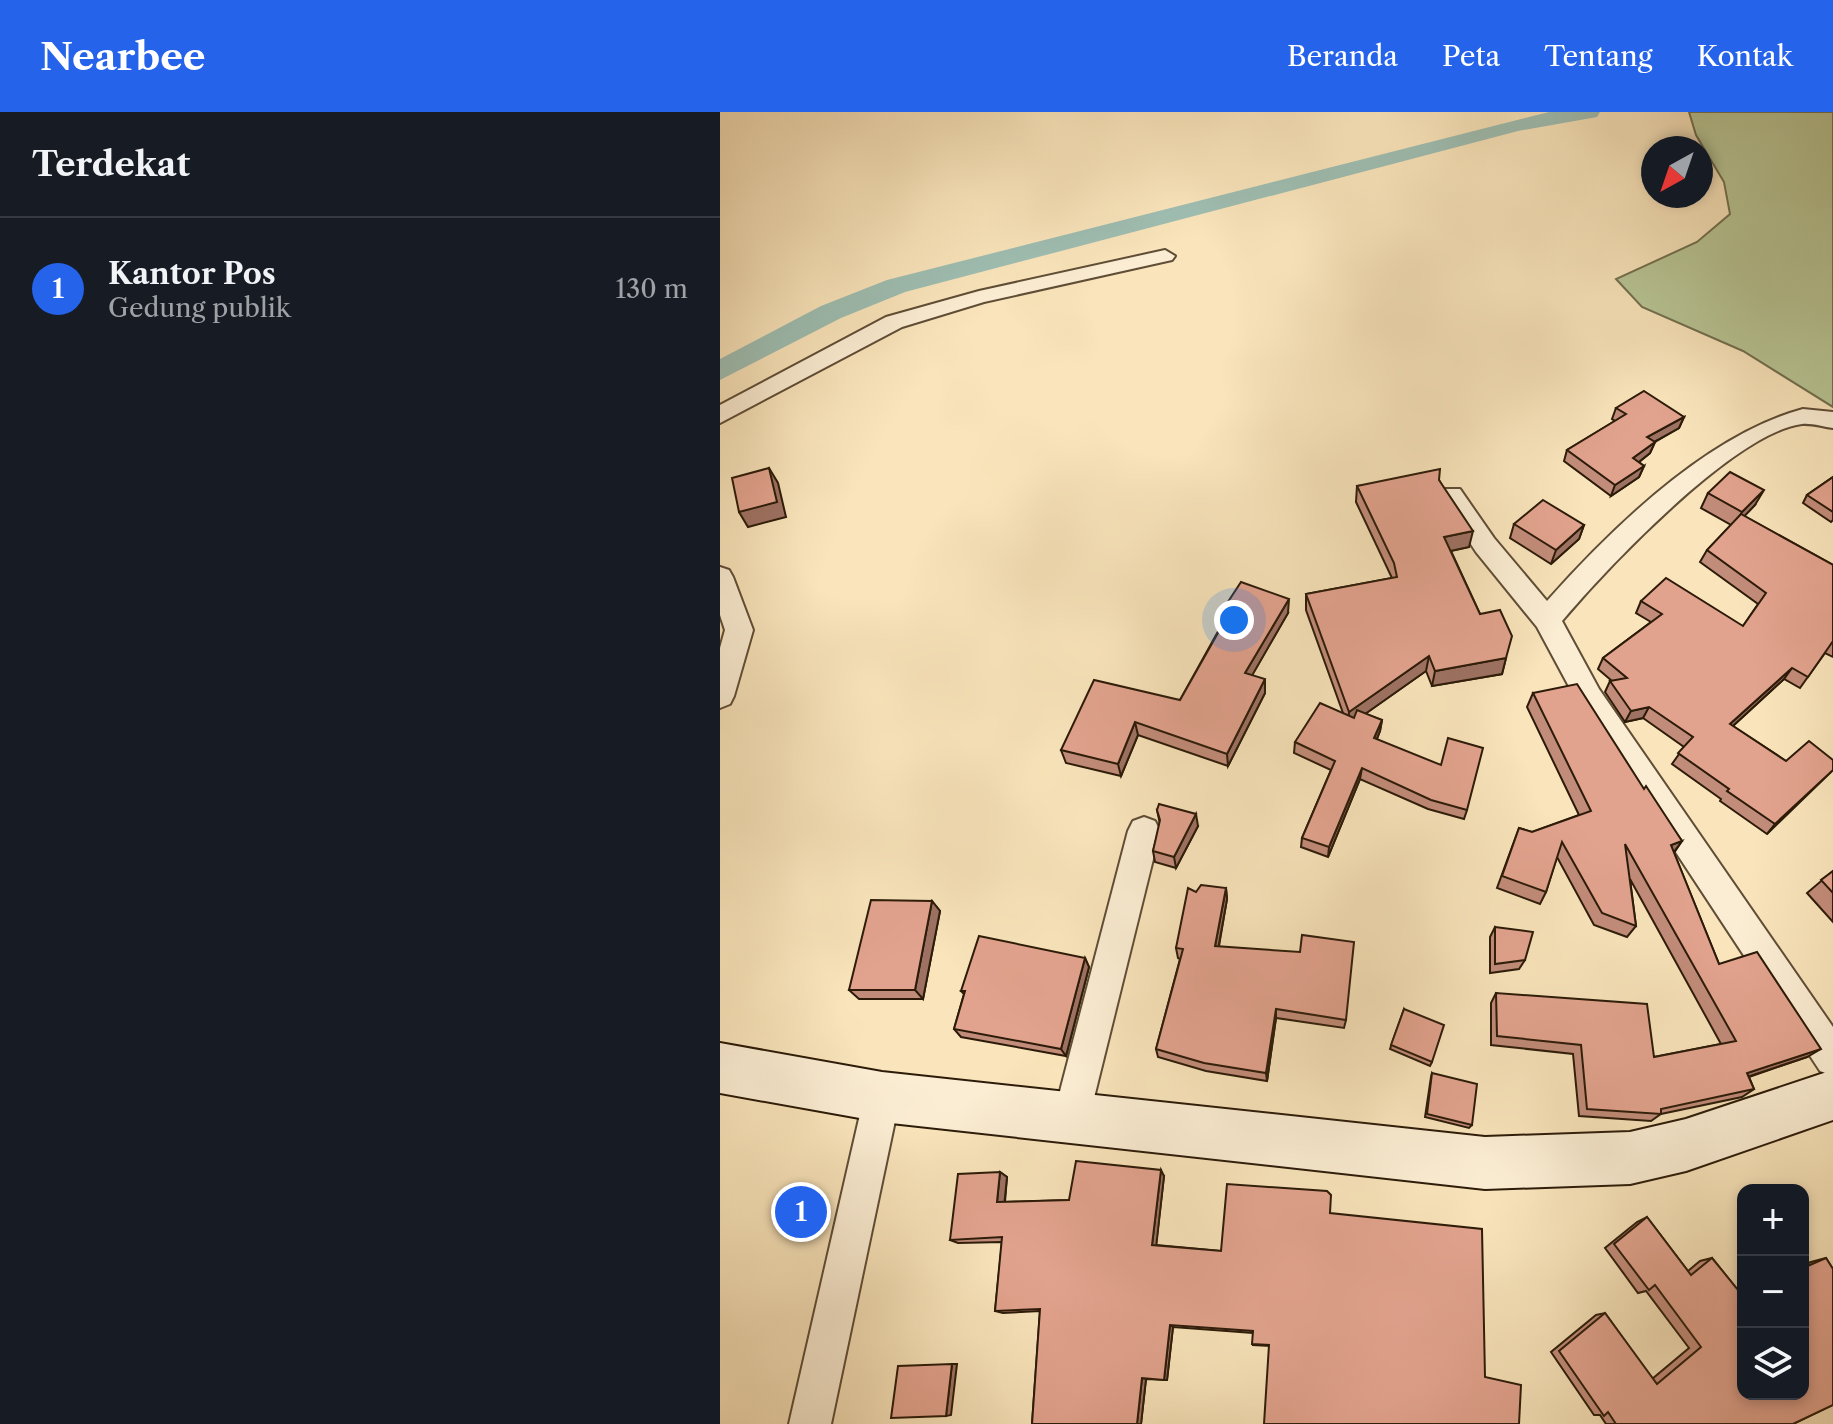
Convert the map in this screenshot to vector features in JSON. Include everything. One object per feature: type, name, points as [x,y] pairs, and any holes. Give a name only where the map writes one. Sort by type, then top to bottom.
[{"type":"main road","points":[[720,1068],[882,1097],[1485,1163],[1630,1158],[1686,1145],[1833,1095]]},
{"type":"street","points":[[720,415],[894,322],[979,297],[1165,256]]},
{"type":"street","points":[[1547,620],[1688,479],[1770,424],[1798,415],[1833,420]]},
{"type":"street","points":[[1451,495],[1485,545],[1547,620],[1589,697],[1833,1058]]},
{"type":"street","points":[[720,577],[739,630],[720,696]]},
{"type":"street","points":[[1071,1118],[1144,831]]},
{"type":"street","points":[[810,1424],[882,1097]]},
{"type":"green space","points":[[1689,112],[1833,112],[1833,407],[1743,351],[1642,307],[1616,279],[1697,242],[1730,214],[1724,182],[1713,164],[1713,136],[1696,135]]},
{"type":"building","points":[[1644,391],[1684,417],[1647,437],[1655,442],[1633,458],[1644,466],[1615,485],[1567,450],[1626,414],[1616,408]]},
{"type":"building","points":[[769,468],[777,502],[739,512],[732,478]]},
{"type":"building","points":[[1440,469],[1439,480],[1473,531],[1444,537],[1480,614],[1500,610],[1512,636],[1506,658],[1435,671],[1429,656],[1349,712],[1306,594],[1397,577],[1394,563],[1357,486]]},
{"type":"building","points":[[1730,472],[1764,490],[1742,512],[1708,493]]},
{"type":"building","points":[[1833,477],[1833,512],[1807,495]]},
{"type":"building","points":[[1543,500],[1584,525],[1556,550],[1514,524]]},
{"type":"building","points":[[1741,514],[1833,565],[1833,641],[1808,677],[1792,668],[1730,724],[1786,761],[1809,741],[1833,760],[1833,770],[1775,824],[1678,753],[1693,737],[1649,707],[1631,711],[1610,681],[1627,678],[1603,658],[1662,614],[1641,601],[1666,578],[1743,626],[1766,593],[1707,550]]},
{"type":"building","points":[[1241,582],[1289,599],[1245,673],[1265,679],[1227,754],[1135,722],[1118,764],[1061,750],[1094,680],[1180,700],[1227,617],[1220,614]]},
{"type":"building","points":[[1577,684],[1644,789],[1646,786],[1682,841],[1671,845],[1719,964],[1757,952],[1821,1049],[1747,1073],[1754,1089],[1661,1109],[1661,1114],[1587,1109],[1581,1045],[1497,1036],[1496,993],[1647,1004],[1654,1057],[1736,1041],[1625,844],[1636,926],[1602,913],[1562,842],[1546,892],[1502,876],[1519,828],[1532,832],[1591,811],[1533,693]]},
{"type":"building","points":[[1320,703],[1354,718],[1357,710],[1382,720],[1374,738],[1441,765],[1448,738],[1483,748],[1467,810],[1431,800],[1362,768],[1329,847],[1302,838],[1335,761],[1295,742]]},
{"type":"building","points":[[1159,804],[1196,814],[1174,857],[1153,851],[1160,820]]},
{"type":"building","points":[[1833,871],[1833,893],[1821,880]]},
{"type":"building","points":[[1201,885],[1226,888],[1215,946],[1300,952],[1302,935],[1354,942],[1346,1020],[1276,1009],[1266,1073],[1204,1063],[1156,1049],[1183,949],[1176,948],[1188,888],[1196,892]]},
{"type":"building","points":[[871,900],[932,901],[915,990],[849,990]]},
{"type":"building","points":[[1495,927],[1533,932],[1525,960],[1495,964]]},
{"type":"building","points":[[979,936],[1085,958],[1061,1049],[954,1029],[965,991],[961,991]]},
{"type":"building","points":[[1404,1009],[1444,1025],[1432,1062],[1391,1045]]},
{"type":"building","points":[[1432,1073],[1477,1084],[1472,1125],[1427,1114]]},
{"type":"building","points":[[1076,1161],[1161,1170],[1152,1245],[1221,1251],[1227,1184],[1327,1191],[1331,1195],[1330,1213],[1482,1229],[1485,1377],[1521,1385],[1519,1424],[1264,1424],[1269,1345],[1252,1344],[1253,1331],[1170,1325],[1164,1380],[1142,1378],[1137,1424],[1032,1424],[1040,1309],[995,1311],[1002,1237],[950,1240],[958,1174],[1000,1172],[997,1202],[1069,1200]]},
{"type":"building","points":[[1647,1217],[1691,1275],[1712,1258],[1737,1289],[1737,1400],[1809,1400],[1809,1265],[1826,1258],[1833,1269],[1833,1405],[1793,1424],[1616,1424],[1608,1412],[1604,1416],[1559,1351],[1605,1313],[1657,1384],[1701,1347],[1655,1285],[1649,1290],[1614,1244]]},
{"type":"building","points":[[952,1364],[946,1416],[891,1418],[898,1366]]},
{"type":"waterway","points":[[720,371],[831,312],[896,286],[1517,124],[1589,112]]},
{"type":"place","name":"Kantor Pos","points":[[801,1212]]}]
